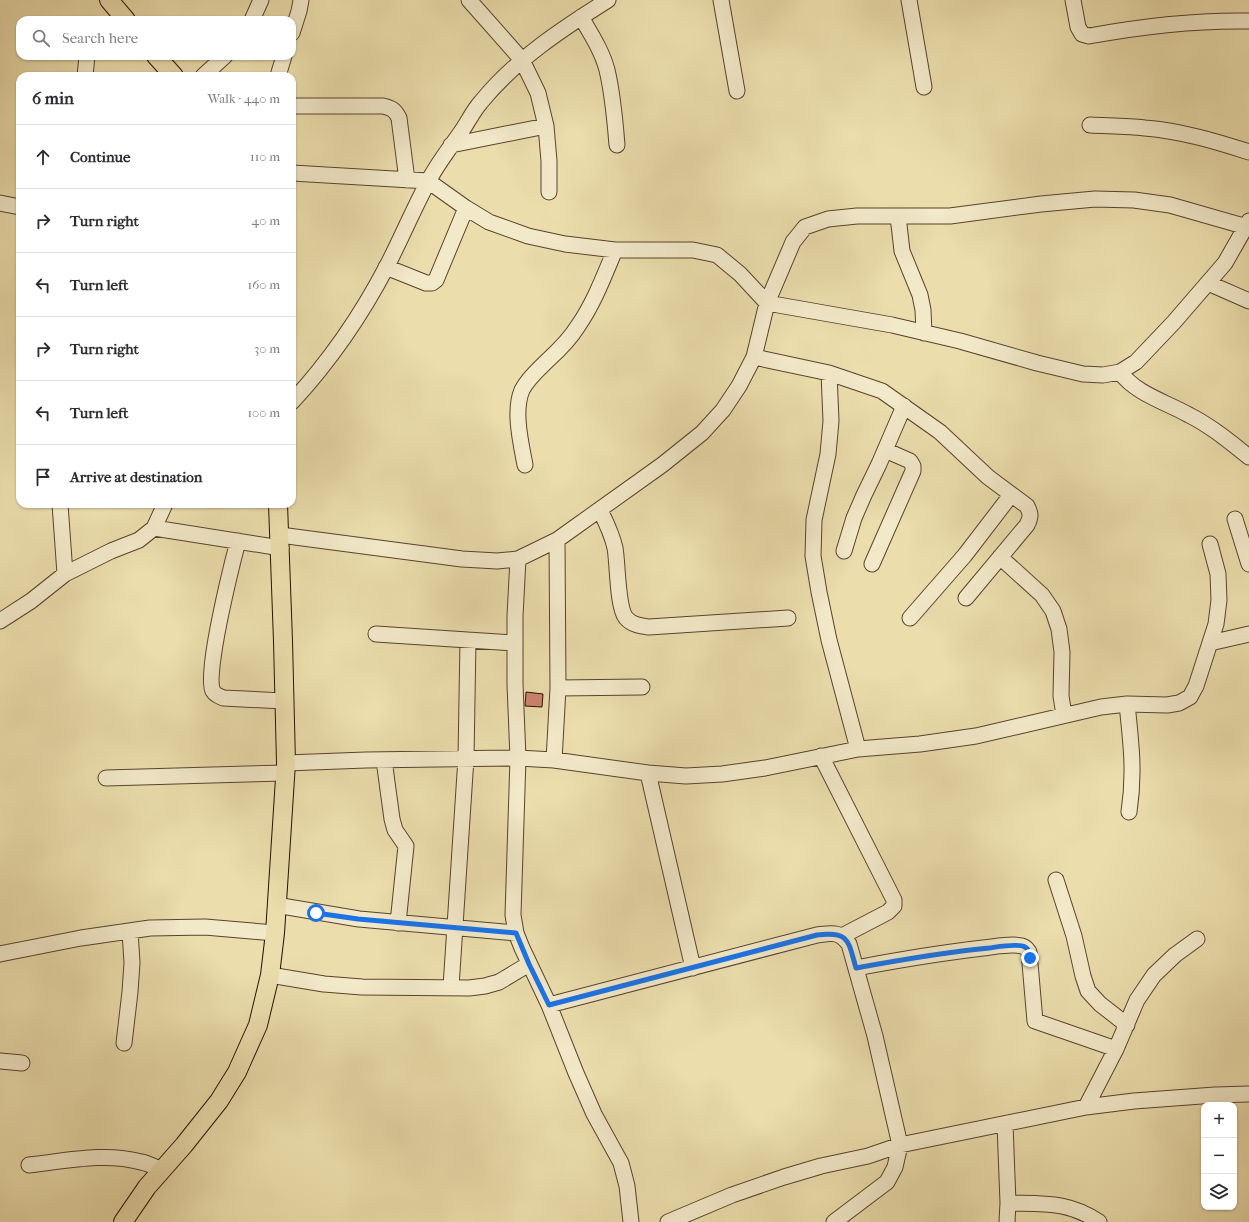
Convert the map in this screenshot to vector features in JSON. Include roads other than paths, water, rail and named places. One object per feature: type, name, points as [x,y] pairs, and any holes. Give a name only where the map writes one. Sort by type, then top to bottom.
[{"type":"main road","points":[[109,0],[123,16]]},
{"type":"main road","points":[[160,60],[170,72]]},
{"type":"main road","points":[[123,1222],[147,1187],[184,1145],[219,1101],[236,1072],[258,1025],[270,975],[275,932],[285,768],[278,508]]},
{"type":"street","points":[[254,16],[261,0]]},
{"type":"street","points":[[296,23],[300,12],[301,0]]},
{"type":"street","points":[[469,0],[522,60],[538,93],[546,126],[549,162],[549,192]]},
{"type":"street","points":[[296,398],[340,342],[369,297],[386,268],[428,181],[480,103],[500,80],[522,60],[564,28],[608,0]]},
{"type":"street","points":[[721,0],[737,91]]},
{"type":"street","points":[[910,0],[924,87]]},
{"type":"street","points":[[1073,0],[1078,27],[1082,34],[1089,36],[1137,27],[1187,22],[1249,21]]},
{"type":"street","points":[[581,17],[596,44],[607,69],[612,95],[617,145]]},
{"type":"street","points":[[85,72],[87,60]]},
{"type":"street","points":[[207,72],[221,60]]},
{"type":"street","points":[[279,72],[283,60]]},
{"type":"street","points":[[296,106],[390,107],[395,111],[399,118],[407,180]]},
{"type":"street","points":[[1090,125],[1146,128],[1181,133],[1216,141],[1249,152]]},
{"type":"street","points":[[451,145],[546,126]]},
{"type":"street","points":[[154,528],[238,541],[280,541],[462,559],[497,561],[518,559],[557,540],[662,465],[702,433],[723,410],[739,386],[754,357],[767,303],[793,242],[805,227],[828,219],[857,216],[950,216],[1041,204],[1103,199],[1134,200],[1170,205],[1248,224],[1225,264],[1174,322],[1136,362],[1120,372],[1103,375],[1083,374],[1037,363],[960,341],[892,325],[767,303],[740,274],[717,255],[693,250],[615,250],[565,244],[528,236],[489,222],[466,208],[428,181],[296,173]]},
{"type":"street","points":[[0,203],[16,206]]},
{"type":"street","points":[[386,268],[426,283],[432,283],[436,280],[466,208]]},
{"type":"street","points":[[898,216],[902,251],[922,303],[924,333]]},
{"type":"street","points":[[525,465],[518,425],[519,403],[522,390],[532,376],[558,351],[578,326],[592,302],[615,250]]},
{"type":"street","points":[[1208,283],[1249,301]]},
{"type":"street","points":[[754,357],[829,373],[882,391],[940,432],[988,477],[1027,506],[1030,513],[1030,518],[966,598]]},
{"type":"street","points":[[1120,372],[1127,381],[1138,389],[1190,415],[1228,440],[1249,457]]},
{"type":"street","points":[[829,373],[831,421],[828,454],[814,520],[813,556],[818,592],[829,640],[858,749]]},
{"type":"street","points":[[844,551],[859,506],[886,450],[904,406]]},
{"type":"street","points":[[872,564],[913,471],[913,466],[910,461],[886,450]]},
{"type":"street","points":[[910,618],[966,555],[1011,495]]},
{"type":"street","points":[[60,508],[65,574]]},
{"type":"street","points":[[0,621],[31,601],[65,574],[111,551],[138,540],[154,528],[163,508]]},
{"type":"street","points":[[600,510],[609,527],[615,548],[620,602],[626,618],[635,624],[649,627],[788,618]]},
{"type":"street","points":[[1235,519],[1249,564]]},
{"type":"street","points":[[554,760],[558,688],[557,540]]},
{"type":"street","points":[[238,541],[219,625],[211,686],[216,696],[223,698],[284,701]]},
{"type":"street","points":[[106,778],[285,768],[384,760],[466,758],[554,760],[648,773],[686,776],[722,774],[765,768],[858,749],[920,744],[976,736],[1101,707],[1127,704],[1167,705],[1179,703],[1190,697],[1196,686],[1216,624],[1220,600],[1218,574],[1210,544]]},
{"type":"street","points":[[1000,557],[1042,595],[1053,611],[1059,628],[1062,652],[1061,696],[1064,715]]},
{"type":"street","points":[[518,559],[515,643],[518,758],[513,915],[516,933],[549,1005],[594,1114],[621,1163],[627,1186],[631,1222]]},
{"type":"street","points":[[376,634],[515,643]]},
{"type":"street","points":[[1210,643],[1249,634]]},
{"type":"street","points":[[451,987],[466,758],[468,640]]},
{"type":"street","points":[[558,688],[642,688]]},
{"type":"street","points":[[1127,704],[1133,763],[1133,790],[1129,812]]},
{"type":"street","points":[[821,756],[894,900],[894,906],[888,912],[842,936]]},
{"type":"street","points":[[384,760],[392,819],[395,830],[406,846],[398,923]]},
{"type":"street","points":[[648,773],[693,968]]},
{"type":"street","points":[[1056,880],[1074,936],[1083,976],[1088,990],[1100,1004],[1127,1024]]},
{"type":"street","points":[[276,905],[358,919],[456,929],[516,933]]},
{"type":"street","points":[[0,954],[81,938],[150,928],[205,927],[275,932]]},
{"type":"street","points":[[124,1043],[132,963],[130,931]]},
{"type":"street","points":[[549,1005],[817,935],[831,933],[842,936],[849,944],[875,1036],[900,1145],[895,1167],[887,1182],[834,1222]]},
{"type":"street","points":[[1086,1108],[1116,1049],[1137,1000],[1154,975],[1175,955],[1197,939]]},
{"type":"street","points":[[856,968],[914,957],[957,951],[1022,946],[1029,952],[1035,1021],[1116,1049]]},
{"type":"street","points":[[270,975],[324,984],[362,987],[469,988],[500,982],[529,964]]},
{"type":"street","points":[[0,1061],[22,1063]]},
{"type":"street","points":[[668,1222],[732,1195],[784,1177],[821,1166],[868,1156],[900,1145],[1086,1108],[1215,1095],[1249,1094]]},
{"type":"street","points":[[1005,1124],[1008,1203],[1007,1222]]},
{"type":"street","points":[[29,1164],[90,1158],[119,1157],[143,1162],[161,1170]]},
{"type":"street","points":[[1008,1203],[1052,1204],[1072,1207],[1091,1216],[1099,1222]]}]
